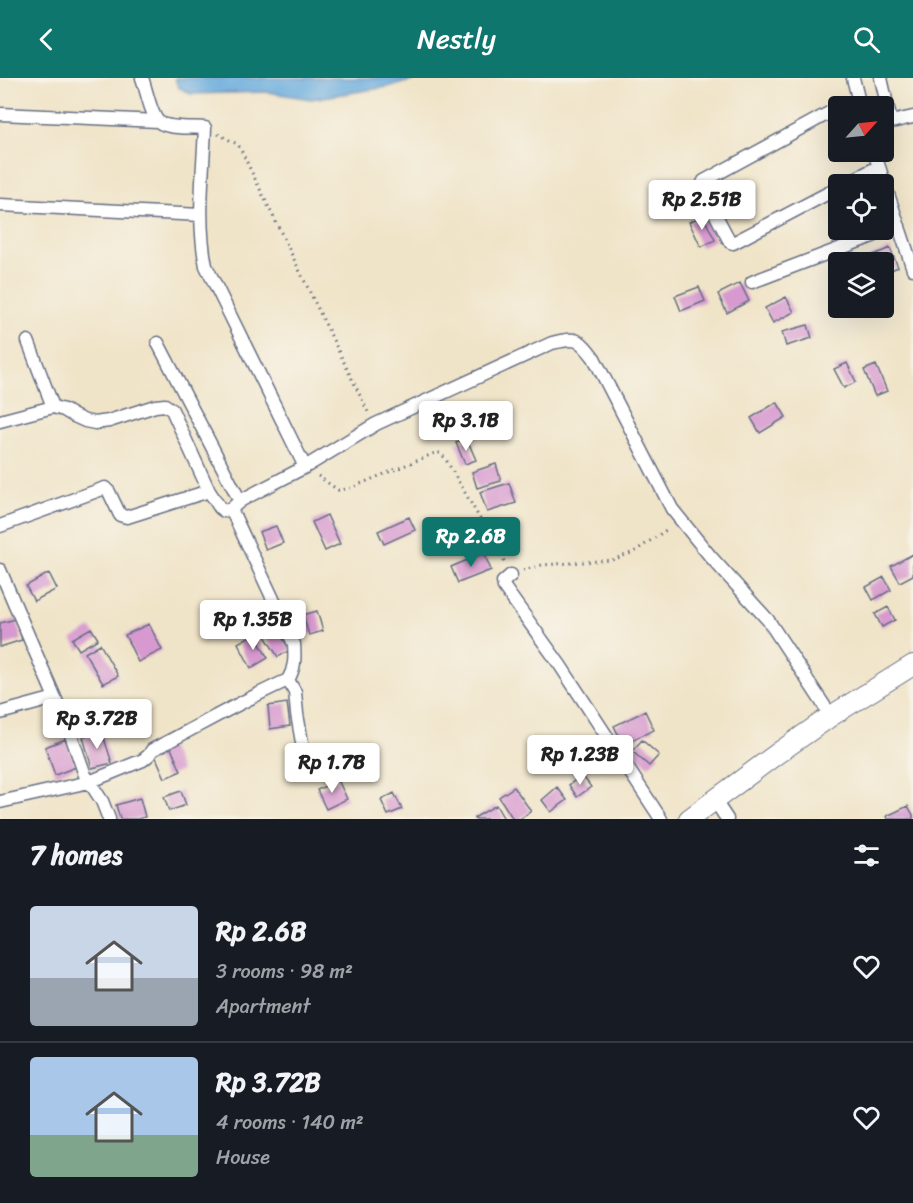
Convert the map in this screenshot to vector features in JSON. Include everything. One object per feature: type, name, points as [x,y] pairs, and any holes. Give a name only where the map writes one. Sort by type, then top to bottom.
[{"type":"main road","points":[[689,819],[831,716],[913,665]]},
{"type":"street","points":[[142,78],[158,121]]},
{"type":"street","points":[[853,78],[858,96]]},
{"type":"street","points":[[881,78],[891,122],[913,117]]},
{"type":"street","points":[[0,114],[158,121],[167,126],[205,128],[201,215],[203,251],[208,273],[305,467]]},
{"type":"street","points":[[828,114],[704,182],[701,187],[730,242],[733,243],[828,193]]},
{"type":"street","points":[[876,162],[913,269]]},
{"type":"street","points":[[864,174],[878,167]]},
{"type":"street","points":[[0,205],[201,215]]},
{"type":"street","points":[[752,282],[899,226]]},
{"type":"street","points":[[0,421],[53,407],[95,423],[165,405],[172,410],[209,491],[224,512],[376,424],[552,343],[571,339],[583,344],[594,358],[664,495],[681,521],[768,620],[831,716]]},
{"type":"street","points":[[28,341],[53,407]]},
{"type":"street","points":[[0,802],[89,782],[143,760],[152,750],[246,699],[288,680],[292,672],[295,658],[294,644],[236,505],[158,343]]},
{"type":"street","points":[[0,526],[105,488],[120,515],[127,517],[209,491]]},
{"type":"street","points":[[0,570],[89,782],[102,801],[109,819]]},
{"type":"street","points":[[511,575],[503,582],[504,587],[560,665],[661,819]]},
{"type":"street","points":[[288,680],[295,692],[307,771]]},
{"type":"street","points":[[0,713],[55,698]]},
{"type":"street","points":[[715,801],[727,819]]},
{"type":"path","points":[[205,128],[231,140],[241,150],[364,406],[376,424]]},
{"type":"path","points":[[305,467],[338,490],[348,489],[435,453],[440,453],[445,458],[511,575],[542,565],[612,560],[634,552],[681,521]]},
{"type":"water","points":[[175,78],[422,78],[387,87],[311,99],[267,92],[191,94],[178,87]]},
{"type":"building","points":[[703,216],[715,240],[701,247],[689,222]]},
{"type":"building","points":[[740,283],[749,301],[727,313],[718,294]]},
{"type":"building","points":[[699,287],[705,301],[681,311],[675,296]]},
{"type":"building","points":[[786,297],[794,312],[773,323],[765,308]]},
{"type":"building","points":[[808,325],[812,338],[786,346],[782,332]]},
{"type":"building","points":[[847,363],[856,382],[844,388],[834,369]]},
{"type":"building","points":[[876,365],[887,391],[875,396],[864,370]]},
{"type":"building","points":[[777,402],[786,417],[760,433],[751,418]]},
{"type":"building","points":[[467,439],[476,460],[465,464],[456,443]]},
{"type":"building","points":[[496,464],[501,481],[477,488],[472,472]]},
{"type":"building","points":[[509,483],[516,503],[487,512],[480,492]]},
{"type":"building","points":[[327,515],[340,544],[325,551],[312,522]]},
{"type":"building","points":[[409,517],[415,530],[384,544],[378,531]]},
{"type":"building","points":[[276,526],[283,543],[266,550],[259,532]]},
{"type":"building","points":[[484,553],[491,570],[458,583],[451,567]]},
{"type":"building","points":[[913,554],[913,575],[900,582],[891,566]]},
{"type":"building","points":[[49,573],[57,589],[34,601],[26,586]]},
{"type":"building","points":[[884,577],[891,590],[873,600],[866,587]]},
{"type":"building","points":[[888,607],[895,620],[882,627],[875,614]]},
{"type":"building","points":[[317,611],[323,631],[309,635],[303,615]]},
{"type":"building","points":[[16,619],[22,640],[0,647],[0,623]]},
{"type":"building","points":[[149,624],[162,650],[138,662],[125,635]]},
{"type":"building","points":[[275,626],[290,650],[278,657],[263,633]]},
{"type":"building","points":[[91,628],[98,639],[79,650],[72,639]]},
{"type":"building","points":[[254,634],[268,658],[251,668],[238,643]]},
{"type":"building","points":[[100,644],[118,676],[103,684],[85,653]]},
{"type":"building","points":[[287,703],[290,726],[270,729],[268,706]]},
{"type":"building","points":[[645,711],[654,730],[623,744],[614,726]]},
{"type":"building","points":[[102,732],[112,763],[92,768],[83,737]]},
{"type":"building","points":[[66,739],[76,767],[55,775],[45,747]]},
{"type":"building","points":[[642,740],[659,755],[649,766],[632,751]]},
{"type":"building","points":[[170,746],[181,771],[165,778],[154,753]]},
{"type":"building","points":[[582,775],[591,787],[577,797],[569,785]]},
{"type":"building","points":[[338,780],[347,799],[326,809],[317,790]]},
{"type":"building","points":[[514,787],[531,811],[520,819],[513,819],[499,797]]},
{"type":"building","points":[[557,787],[567,800],[551,812],[542,800]]},
{"type":"building","points":[[181,791],[186,805],[169,811],[164,797]]},
{"type":"building","points":[[394,793],[402,809],[388,815],[381,800]]},
{"type":"building","points":[[140,798],[145,817],[120,819],[116,805]]},
{"type":"building","points":[[496,805],[504,819],[474,819],[474,818]]},
{"type":"building","points":[[908,806],[913,819],[888,819],[887,816]]}]
